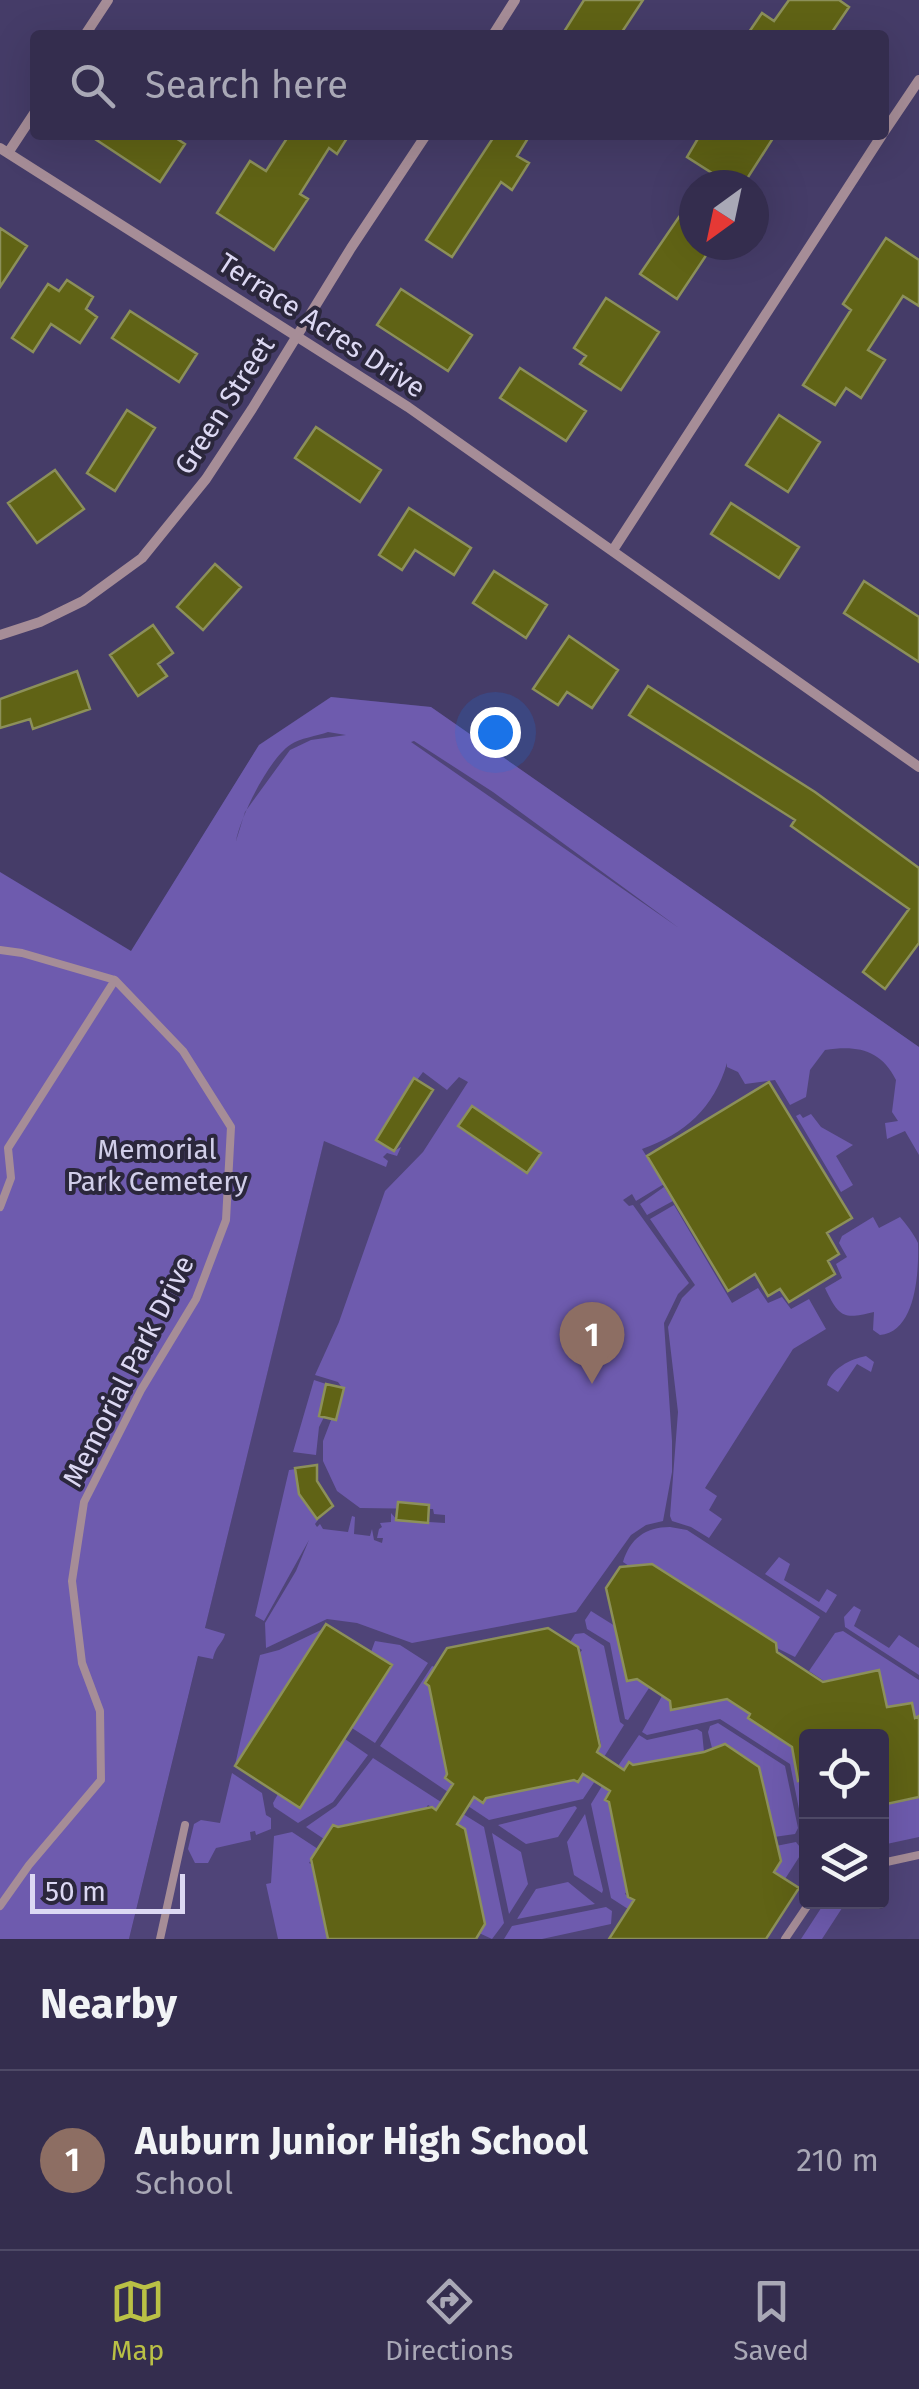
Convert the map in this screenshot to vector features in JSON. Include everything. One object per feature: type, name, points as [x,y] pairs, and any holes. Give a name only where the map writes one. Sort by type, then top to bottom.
[{"type":"street","points":[[88,30],[108,0]]},
{"type":"street","points":[[496,30],[515,0]]},
{"type":"street","points":[[889,125],[919,80]]},
{"type":"street","points":[[4,151],[30,118]]},
{"type":"street","name":"Green Street","points":[[0,635],[40,622],[83,601],[142,558],[206,479],[423,140]]},
{"type":"street","points":[[613,550],[879,140]]},
{"type":"street","name":"Terrace Acres Drive","points":[[4,151],[297,334],[613,550],[919,768]]},
{"type":"lane","name":"Memorial Park Drive","points":[[0,950],[115,980],[184,1051],[232,1126],[226,1220],[196,1300],[141,1390],[84,1502],[72,1581],[82,1663],[100,1711],[101,1780],[29,1865],[0,1906]]},
{"type":"lane","points":[[0,1206],[11,1178],[4,1149],[115,980]]},
{"type":"lane","points":[[160,1939],[185,1824]]},
{"type":"lane","points":[[889,1861],[919,1855]]},
{"type":"lane","points":[[785,1939],[805,1909]]},
{"type":"shaded area","points":[[331,697],[431,707],[919,1047],[919,1939],[129,1939],[324,1140],[131,952],[259,745]]},
{"type":"green space","name":"Memorial Park Cemetery","points":[[331,697],[431,707],[919,1047],[919,1155],[905,1131],[887,1139],[885,1123],[898,1121],[892,1112],[896,1080],[875,1056],[857,1049],[825,1050],[810,1070],[806,1097],[790,1105],[775,1080],[745,1084],[727,1063],[714,1093],[696,1117],[672,1136],[642,1149],[664,1184],[636,1201],[632,1194],[623,1200],[633,1205],[689,1283],[678,1294],[664,1323],[672,1472],[663,1521],[646,1525],[631,1535],[576,1612],[412,1643],[357,1623],[327,1619],[266,1648],[265,1623],[296,1571],[309,1540],[264,1621],[255,1616],[289,1470],[296,1469],[299,1494],[318,1520],[317,1527],[320,1524],[323,1529],[348,1532],[352,1516],[354,1534],[370,1536],[372,1529],[374,1540],[382,1543],[383,1538],[377,1538],[380,1523],[391,1522],[391,1513],[397,1520],[445,1523],[445,1515],[434,1514],[433,1509],[360,1508],[337,1491],[323,1461],[323,1441],[343,1389],[338,1382],[315,1375],[339,1322],[385,1191],[423,1152],[468,1082],[459,1077],[447,1090],[423,1072],[414,1079],[376,1139],[394,1151],[401,1147],[397,1156],[387,1153],[383,1157],[388,1161],[386,1167],[324,1141],[205,1628],[225,1634],[213,1659],[198,1656],[129,1939],[0,1939],[0,872],[131,951],[259,745]],"holes":[[[328,732],[346,735],[311,740],[290,750],[247,810],[265,775],[290,745]],[[411,742],[493,792],[679,928]],[[472,1107],[541,1153],[527,1173]]]},
{"type":"green space","points":[[800,1114],[803,1118],[811,1114],[821,1127],[853,1145],[836,1156],[853,1185],[841,1192],[796,1116]]},
{"type":"green space","points":[[664,1187],[673,1201],[647,1215],[640,1204]]},
{"type":"green space","points":[[674,1205],[732,1303],[758,1288],[768,1303],[782,1297],[791,1309],[809,1299],[826,1329],[793,1349],[705,1488],[717,1496],[709,1510],[722,1519],[709,1538],[672,1521],[670,1516],[678,1412],[668,1327],[682,1298],[695,1285],[650,1219]]},
{"type":"green space","points":[[873,1217],[879,1228],[900,1217],[918,1243],[916,1284],[908,1312],[892,1331],[880,1335],[873,1330],[874,1312],[843,1314],[825,1288],[842,1278],[836,1264],[847,1257],[839,1243],[842,1236]]},
{"type":"green space","points":[[866,1356],[874,1362],[871,1372],[857,1364],[838,1392],[827,1385],[842,1366]]},
{"type":"green space","points":[[314,1380],[326,1384],[316,1455],[293,1452]]},
{"type":"green space","points":[[670,1527],[687,1530],[820,1617],[795,1657],[652,1564],[629,1566],[623,1562],[640,1536]]},
{"type":"green space","points":[[779,1557],[790,1564],[784,1580],[819,1602],[827,1589],[837,1595],[826,1613],[765,1574]]},
{"type":"green space","points":[[854,1606],[861,1610],[854,1626],[889,1648],[899,1635],[919,1648],[919,1675],[845,1627],[844,1617]]},
{"type":"green space","points":[[591,1611],[615,1626],[627,1681],[637,1679],[649,1688],[628,1720],[610,1643],[587,1629],[585,1620]]},
{"type":"green space","points":[[323,1629],[236,1765],[235,1765],[260,1655]]},
{"type":"green space","points":[[843,1631],[919,1680],[919,1716],[915,1718],[911,1703],[887,1707],[878,1670],[824,1681],[809,1671],[835,1633]]},
{"type":"green space","points":[[584,1633],[604,1646],[620,1722],[624,1725],[604,1757],[597,1752],[601,1744],[579,1654],[582,1650],[570,1642],[575,1634]]},
{"type":"green space","points":[[375,1641],[400,1645],[428,1663],[375,1743],[352,1728],[391,1666],[371,1652]]},
{"type":"green space","points":[[432,1666],[435,1667],[425,1683],[429,1686],[445,1778],[453,1784],[448,1792],[380,1746]]},
{"type":"green space","points":[[662,1696],[670,1701],[672,1710],[727,1699],[792,1747],[799,1809],[790,1764],[720,1719],[647,1735],[642,1732]]},
{"type":"green space","points":[[718,1723],[785,1766],[798,1828],[795,1834],[774,1837],[759,1767],[725,1744],[712,1748],[708,1732],[710,1726]]},
{"type":"green space","points":[[697,1729],[702,1732],[704,1752],[629,1763],[624,1771],[618,1766],[639,1735],[647,1740]]},
{"type":"green space","points":[[345,1739],[368,1755],[333,1802],[298,1823],[274,1807],[278,1794],[300,1808]]},
{"type":"green space","points":[[373,1758],[441,1802],[436,1810],[428,1805],[333,1825],[324,1839],[306,1827],[336,1806]]},
{"type":"green space","points":[[232,1773],[262,1793],[271,1829],[256,1835],[255,1831],[250,1832],[251,1840],[216,1848],[208,1863],[195,1863],[188,1849],[194,1824],[201,1820],[220,1823]]},
{"type":"green space","points":[[583,1774],[595,1781],[583,1799],[489,1820],[468,1806],[474,1797],[483,1802],[486,1798],[578,1782]]},
{"type":"green space","points":[[602,1786],[610,1791],[605,1799],[609,1802],[625,1894],[634,1900],[628,1909],[611,1898],[591,1804]]},
{"type":"green space","points":[[919,1797],[919,1837],[889,1843],[889,1803]]},
{"type":"green space","points":[[575,1806],[558,1837],[526,1844],[498,1825]]},
{"type":"green space","points":[[463,1814],[484,1827],[504,1923],[492,1939],[479,1933],[465,1829],[457,1824]]},
{"type":"green space","points":[[585,1814],[602,1893],[574,1875],[567,1842]]},
{"type":"green space","points":[[292,1832],[318,1849],[309,1863],[313,1865],[328,1939],[278,1939],[266,1884],[271,1883],[274,1836]]},
{"type":"green space","points":[[492,1833],[521,1852],[528,1884],[509,1914]]},
{"type":"green space","points":[[796,1842],[799,1846],[799,1857],[785,1879],[774,1872],[776,1846]]},
{"type":"green space","points":[[568,1882],[595,1904],[517,1919],[536,1889]]},
{"type":"green space","points":[[606,1907],[612,1911],[611,1924],[542,1939],[504,1939],[512,1926]]},
{"type":"green space","points":[[820,1909],[841,1909],[822,1939],[801,1939]]},
{"type":"building","points":[[584,0],[643,0],[623,30],[565,30]]},
{"type":"building","points":[[789,0],[839,0],[849,7],[833,30],[750,30],[762,13],[774,21]]},
{"type":"building","points":[[97,140],[179,140],[185,144],[160,182]]},
{"type":"building","points":[[286,140],[346,140],[337,154],[329,148],[300,194],[308,199],[274,250],[217,213],[250,161],[266,171]]},
{"type":"building","points":[[492,140],[527,140],[517,156],[529,163],[512,190],[501,182],[452,257],[426,240]]},
{"type":"building","points":[[697,140],[772,140],[753,170],[707,170],[687,157]]},
{"type":"building","points":[[679,217],[679,260],[703,260],[677,299],[640,274]]},
{"type":"building","points":[[0,228],[27,246],[0,287]]},
{"type":"building","points":[[886,238],[919,260],[919,306],[903,296],[868,350],[885,360],[861,398],[846,388],[835,405],[803,385],[851,310],[843,304]]},
{"type":"building","points":[[67,280],[93,297],[86,309],[97,317],[80,343],[51,324],[33,352],[12,338],[48,284],[59,291]]},
{"type":"building","points":[[401,289],[472,335],[448,371],[377,325]]},
{"type":"building","points":[[606,298],[659,332],[621,390],[580,364],[586,356],[574,348]]},
{"type":"building","points":[[130,311],[197,354],[179,382],[112,338]]},
{"type":"building","points":[[520,368],[586,411],[566,441],[500,398]]},
{"type":"building","points":[[127,410],[155,428],[115,491],[87,473]]},
{"type":"building","points":[[779,415],[820,442],[788,492],[746,465]]},
{"type":"building","points":[[316,427],[381,470],[360,502],[295,458]]},
{"type":"building","points":[[55,470],[84,509],[37,543],[8,503]]},
{"type":"building","points":[[731,503],[799,547],[779,578],[711,534]]},
{"type":"building","points":[[409,508],[471,548],[454,575],[415,550],[402,570],[379,555]]},
{"type":"building","points":[[215,564],[241,587],[203,630],[177,607]]},
{"type":"building","points":[[494,571],[547,605],[526,638],[473,603]]},
{"type":"building","points":[[864,581],[919,617],[919,662],[844,613]]},
{"type":"building","points":[[153,625],[173,653],[158,664],[167,676],[138,696],[110,655]]},
{"type":"building","points":[[569,636],[618,670],[592,708],[567,692],[558,705],[533,689]]},
{"type":"building","points":[[77,671],[90,709],[33,729],[30,719],[0,728],[0,699]]},
{"type":"building","points":[[648,686],[815,792],[919,868],[919,943],[885,989],[863,972],[909,909],[791,826],[795,820],[629,715]]},
{"type":"building","points":[[414,1078],[433,1090],[394,1151],[376,1140]]},
{"type":"building","points":[[769,1082],[852,1218],[827,1233],[839,1254],[828,1261],[835,1274],[789,1302],[780,1289],[768,1296],[755,1274],[728,1291],[647,1156]]},
{"type":"building","points":[[472,1106],[541,1153],[527,1173],[458,1126]]},
{"type":"building","points":[[326,1384],[344,1388],[336,1420],[319,1416]]},
{"type":"building","points":[[317,1465],[317,1481],[333,1506],[317,1519],[299,1494],[295,1468]]},
{"type":"building","points":[[398,1502],[429,1505],[428,1523],[396,1520]]},
{"type":"building","points":[[652,1564],[776,1643],[777,1652],[823,1682],[879,1670],[887,1707],[912,1703],[915,1718],[919,1716],[919,1797],[889,1803],[889,1729],[799,1729],[798,1781],[792,1747],[727,1699],[671,1710],[670,1701],[637,1679],[627,1681],[606,1588],[620,1567]]},
{"type":"building","points":[[326,1624],[392,1665],[300,1808],[235,1766]]},
{"type":"building","points":[[548,1628],[578,1647],[600,1746],[597,1752],[624,1770],[629,1762],[633,1765],[704,1752],[725,1744],[759,1767],[781,1861],[774,1872],[799,1888],[766,1939],[609,1939],[634,1900],[628,1897],[609,1802],[605,1800],[610,1791],[583,1774],[578,1782],[486,1798],[483,1803],[474,1797],[457,1824],[465,1829],[485,1924],[476,1939],[328,1939],[311,1859],[333,1825],[432,1807],[436,1810],[453,1784],[445,1778],[429,1686],[425,1683],[447,1648]]},
{"type":"place","name":"Auburn Junior High School","points":[[592,1384]]}]
